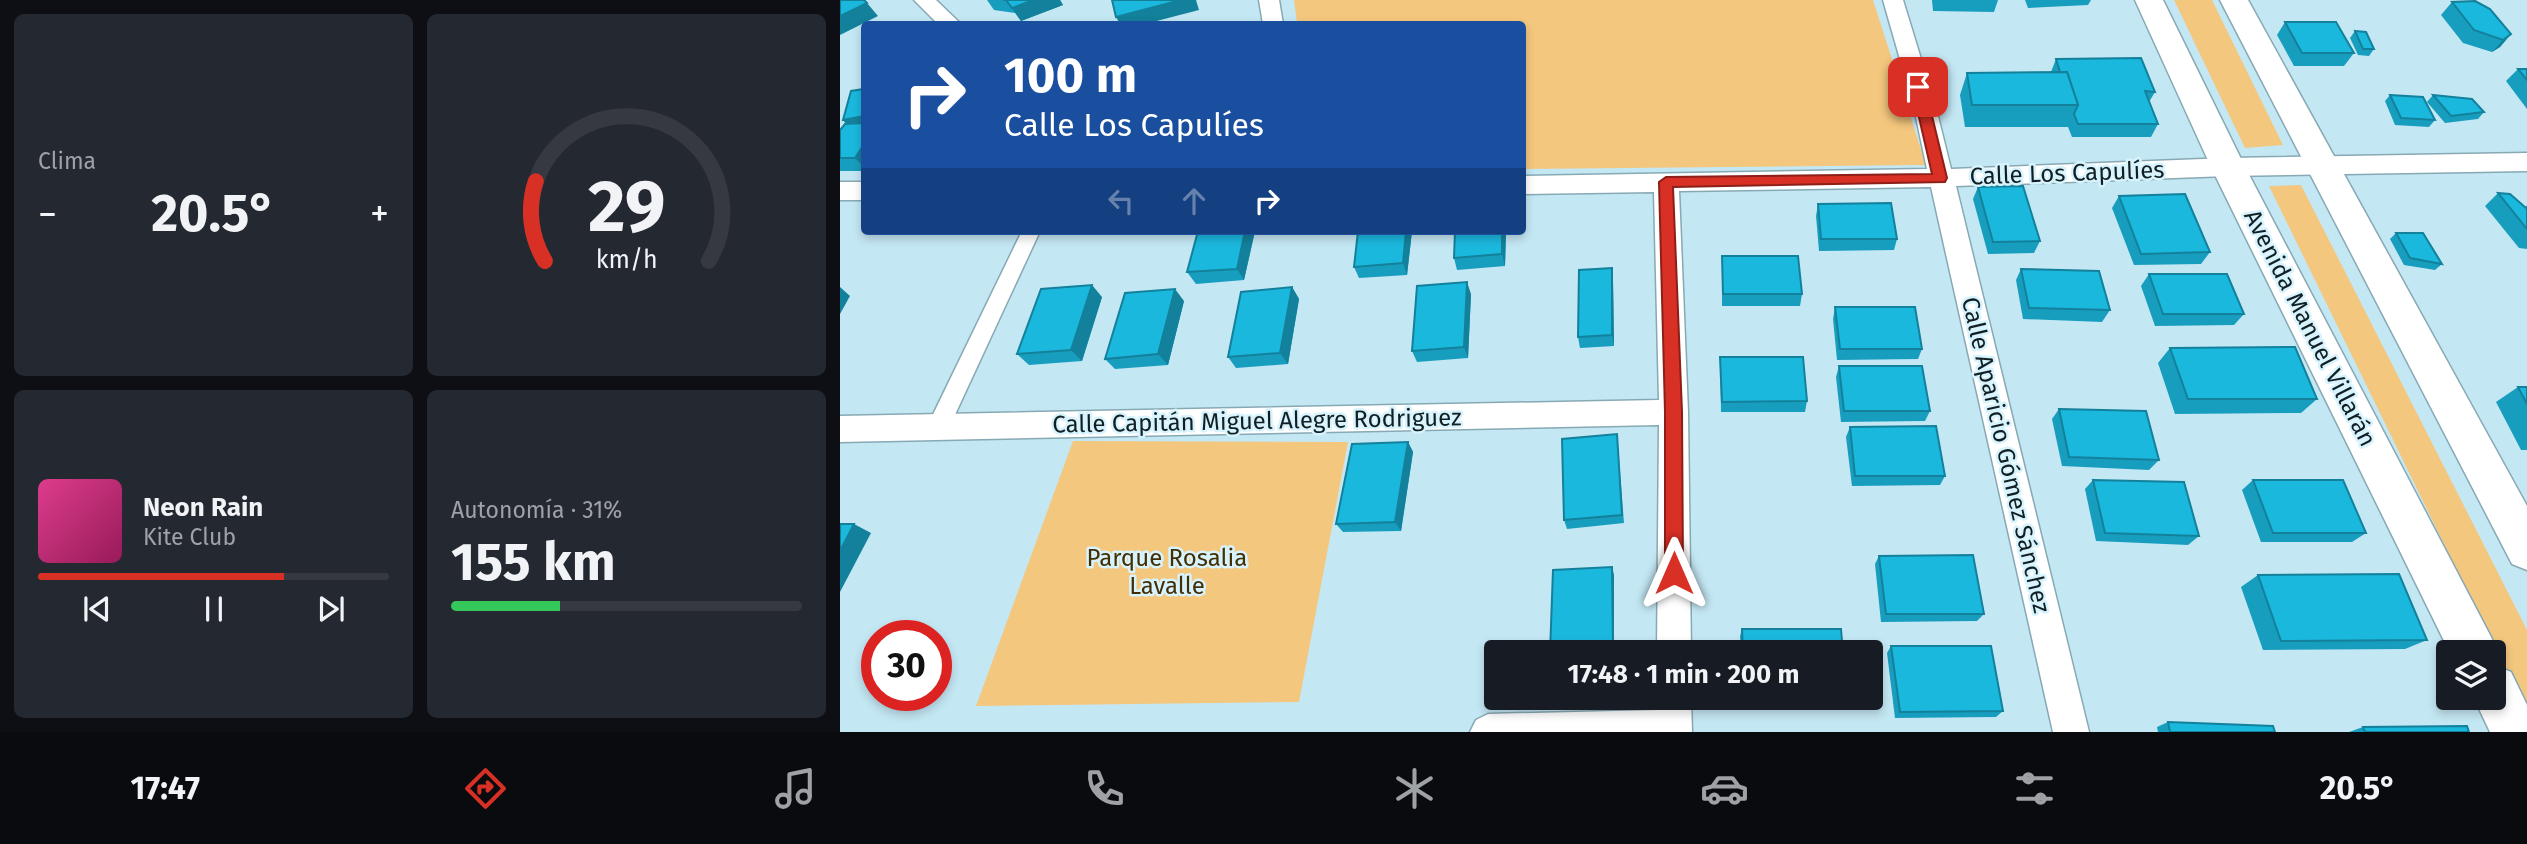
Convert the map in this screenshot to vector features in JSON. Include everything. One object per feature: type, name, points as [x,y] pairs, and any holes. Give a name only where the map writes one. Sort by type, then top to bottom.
[{"type":"main road","name":"Avenida Manuel Villarán","points":[[2149,0],[2228,167],[2468,640]]},
{"type":"main road","points":[[2234,0],[2319,165],[2527,549]]},
{"type":"main road","points":[[2504,710],[2515,732]]},
{"type":"street","points":[[924,0],[947,21]]},
{"type":"street","points":[[1269,0],[1272,21]]},
{"type":"street","name":"Calle Aparicio Gómez Sánchez","points":[[1893,0],[1925,108],[2071,732]]},
{"type":"street","name":"Calle Los Capulíes","points":[[1526,185],[1940,178],[2228,167],[2527,162]]},
{"type":"street","points":[[1666,182],[1674,412],[1674,640]]},
{"type":"street","points":[[840,191],[861,191]]},
{"type":"street","points":[[938,427],[1029,235]]},
{"type":"street","name":"Calle Capitán Miguel Alegre Rodriguez","points":[[840,429],[1674,412]]},
{"type":"street","points":[[1488,732],[1674,719]]},
{"type":"green space","points":[[1294,0],[1873,0],[1926,165],[1526,169],[1526,21],[1297,21]]},
{"type":"green space","points":[[2174,0],[2212,0],[2283,145],[2245,148]]},
{"type":"green space","points":[[2301,185],[2527,630],[2527,714],[2506,671],[2506,640],[2491,640],[2269,186]]},
{"type":"green space","name":"Parque Rosalia Lavalle","points":[[1073,441],[1348,442],[1299,702],[976,706]]},
{"type":"building","points":[[840,0],[864,0],[867,3],[840,16]]},
{"type":"building","points":[[1006,0],[1033,0],[1012,8]]},
{"type":"building","points":[[1112,0],[1181,0],[1116,17]]},
{"type":"building","points":[[2475,1],[2490,9],[2511,34],[2503,40],[2474,30],[2452,2]]},
{"type":"building","points":[[2285,22],[2336,22],[2354,53],[2302,53]]},
{"type":"building","points":[[2355,31],[2366,32],[2374,49],[2363,49]]},
{"type":"building","points":[[2141,58],[2155,92],[2145,91],[2158,124],[2078,124],[2074,114],[2078,105],[2067,72],[2060,72],[2056,59]]},
{"type":"building","points":[[2518,69],[2527,69],[2527,80]]},
{"type":"building","points":[[2067,72],[2078,105],[1972,105],[1967,73]]},
{"type":"building","points":[[861,89],[861,117],[843,120],[851,91]]},
{"type":"building","points":[[2390,95],[2423,97],[2435,120],[2401,118]]},
{"type":"building","points":[[2433,95],[2472,99],[2484,112],[2451,116]]},
{"type":"building","points":[[861,123],[861,149],[855,158],[840,158],[840,130],[845,124]]},
{"type":"building","points":[[2023,186],[2040,241],[1993,242],[1978,187]]},
{"type":"building","points":[[2498,193],[2510,194],[2527,207],[2527,229]]},
{"type":"building","points":[[2185,194],[2210,252],[2141,254],[2119,196]]},
{"type":"building","points":[[1891,203],[1897,239],[1821,239],[1818,204]]},
{"type":"building","points":[[2396,233],[2423,233],[2442,264],[2410,258]]},
{"type":"building","points":[[1197,235],[1244,235],[1237,269],[1187,272]]},
{"type":"building","points":[[1358,235],[1406,235],[1403,263],[1354,267]]},
{"type":"building","points":[[1455,235],[1502,235],[1502,254],[1454,258]]},
{"type":"building","points":[[1722,256],[1798,256],[1802,294],[1723,294]]},
{"type":"building","points":[[1612,268],[1612,335],[1578,337],[1579,270]]},
{"type":"building","points":[[2021,269],[2099,271],[2110,310],[2029,308]]},
{"type":"building","points":[[2149,274],[2227,274],[2244,314],[2163,314]]},
{"type":"building","points":[[1467,282],[1464,347],[1412,351],[1417,286]]},
{"type":"building","points":[[1092,285],[1071,350],[1017,354],[1041,289]]},
{"type":"building","points":[[1292,287],[1280,353],[1228,357],[1241,292]]},
{"type":"building","points":[[1175,289],[1158,354],[1105,359],[1125,293]]},
{"type":"building","points":[[1835,307],[1915,307],[1922,349],[1840,349]]},
{"type":"building","points":[[2295,347],[2317,399],[2188,399],[2170,348]]},
{"type":"building","points":[[1720,357],[1803,357],[1807,401],[1722,402]]},
{"type":"building","points":[[1839,366],[1922,366],[1930,411],[1844,411]]},
{"type":"building","points":[[2518,387],[2527,387],[2527,404]]},
{"type":"building","points":[[2059,409],[2146,411],[2159,460],[2069,457]]},
{"type":"building","points":[[1936,426],[1945,476],[1855,476],[1850,427]]},
{"type":"building","points":[[1617,434],[1622,515],[1564,520],[1562,439]]},
{"type":"building","points":[[1408,442],[1395,522],[1336,524],[1352,444]]},
{"type":"building","points":[[2093,480],[2184,482],[2199,536],[2105,533]]},
{"type":"building","points":[[2253,480],[2343,480],[2366,533],[2273,533]]},
{"type":"building","points":[[840,524],[854,524],[840,551]]},
{"type":"building","points":[[1973,555],[1984,614],[1886,614],[1879,556]]},
{"type":"building","points":[[1612,567],[1613,640],[1550,640],[1553,570]]},
{"type":"building","points":[[2399,574],[2427,640],[2281,641],[2258,575]]},
{"type":"building","points":[[1742,629],[1841,629],[1842,640],[1742,640]]},
{"type":"building","points":[[1891,646],[1991,646],[2003,711],[1900,712]]},
{"type":"building","points":[[2168,722],[2273,726],[2275,732],[2170,732]]},
{"type":"building","points":[[2467,726],[2469,732],[2365,732],[2363,727]]},
{"type":"route","points":[[1674,573],[1674,412],[1666,182],[1940,178],[1918,87]]}]
